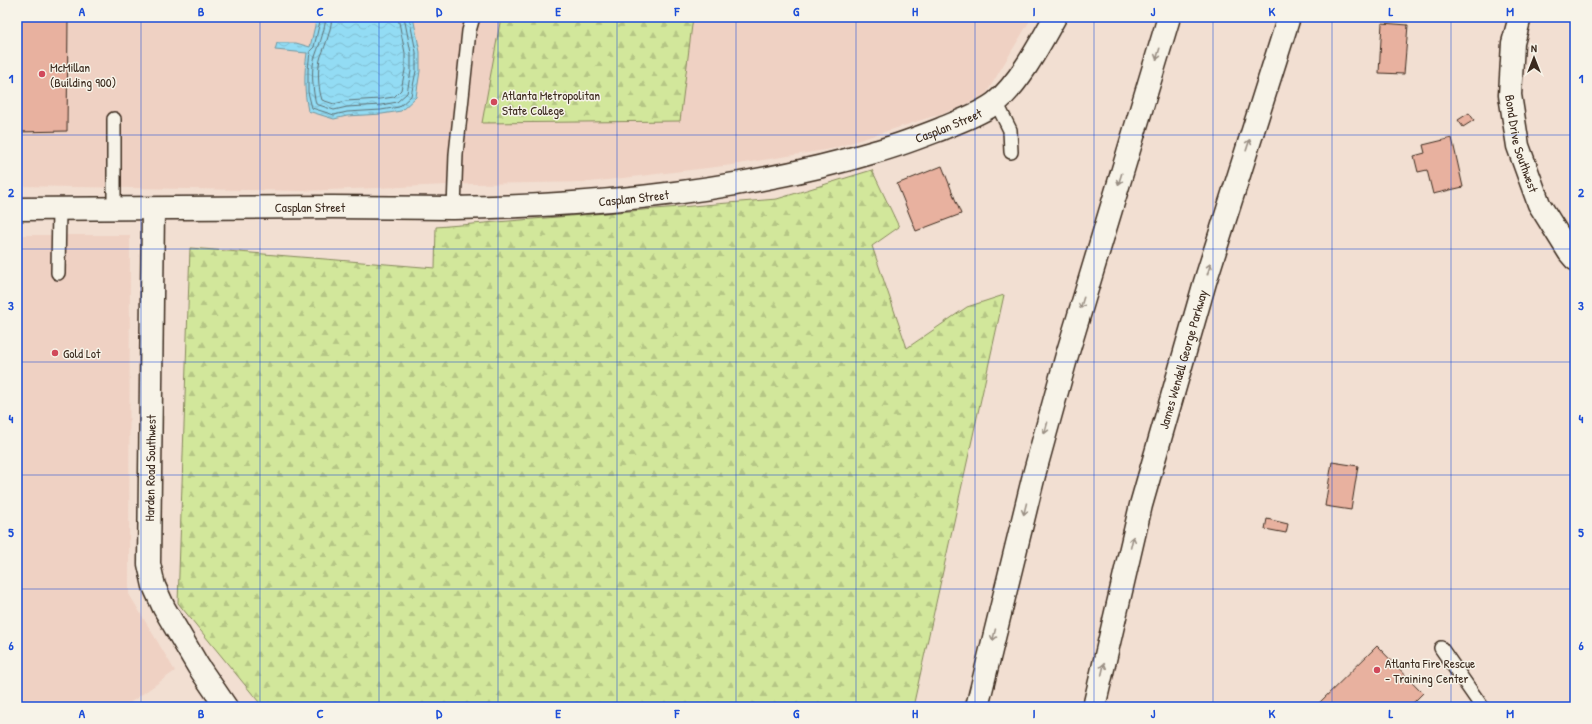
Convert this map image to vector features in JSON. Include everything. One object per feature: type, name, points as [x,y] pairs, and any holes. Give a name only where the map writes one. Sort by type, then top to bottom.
[{"type":"main road","name":"Casplan Street","points":[[17,209],[258,207],[454,208],[548,204],[640,197],[717,187],[790,174],[897,146],[972,117],[996,102],[1008,91],[1042,40],[1055,17]]},
{"type":"main road","points":[[977,707],[1035,471],[1067,354],[1169,17]]},
{"type":"main road","name":"James Wendell George Parkway","points":[[1094,707],[1141,505],[1205,282],[1289,17]]},
{"type":"main road","name":"Bond Drive Southwest","points":[[1520,17],[1513,43],[1510,95],[1518,146],[1538,204],[1575,259]]},
{"type":"main road","name":"Harden Road Southwest","points":[[153,209],[149,564],[154,586],[164,608],[198,666],[226,707]]},
{"type":"lane","points":[[454,208],[456,154],[469,31],[473,17]]},
{"type":"lane","points":[[996,102],[1010,130],[1012,152]]},
{"type":"lane","points":[[114,119],[114,209]]},
{"type":"lane","points":[[58,273],[59,209]]},
{"type":"lane","points":[[1441,648],[1482,707]]},
{"type":"shaded area","name":"Atlanta Metropolitan State College","points":[[17,17],[1032,17],[986,94],[956,109],[831,149],[732,165],[590,182],[473,184],[303,191],[17,186]]},
{"type":"shaded area","points":[[17,235],[130,235],[129,594],[175,671],[124,707],[17,707]]},
{"type":"green space","points":[[501,17],[693,17],[680,121],[482,123]]},
{"type":"green space","points":[[872,170],[899,227],[872,246],[907,348],[967,307],[1004,295],[913,707],[263,707],[178,603],[190,248],[435,268],[436,227],[777,199]]},
{"type":"water","points":[[317,17],[413,17],[420,52],[420,71],[416,97],[401,111],[382,114],[347,116],[334,119],[308,111],[305,82],[307,53],[275,50],[277,43],[296,43],[310,47]]},
{"type":"building","name":"McMillan (Building 900)","points":[[17,17],[68,17],[67,131],[17,132]]},
{"type":"building","points":[[1382,23],[1408,25],[1404,74],[1379,73]]},
{"type":"building","points":[[1469,113],[1474,120],[1463,127],[1458,120]]},
{"type":"building","points":[[1452,138],[1463,187],[1433,194],[1427,170],[1418,172],[1414,156],[1425,153],[1423,145]]},
{"type":"building","points":[[942,166],[961,214],[916,231],[897,184]]},
{"type":"building","points":[[1332,462],[1358,466],[1351,510],[1325,506]]},
{"type":"building","points":[[1267,519],[1288,524],[1286,533],[1265,529]]},
{"type":"building","name":"Atlanta Fire Rescue - Training Center","points":[[1377,646],[1423,693],[1409,707],[1315,707]]},
{"type":"place","name":"McMillan (Building 900)","points":[[42,74]]},
{"type":"place","name":"Atlanta Metropolitan State College","points":[[494,102]]},
{"type":"place","name":"Gold Lot","points":[[55,353]]},
{"type":"place","name":"Atlanta Fire Rescue - Training Center","points":[[1377,670]]}]
